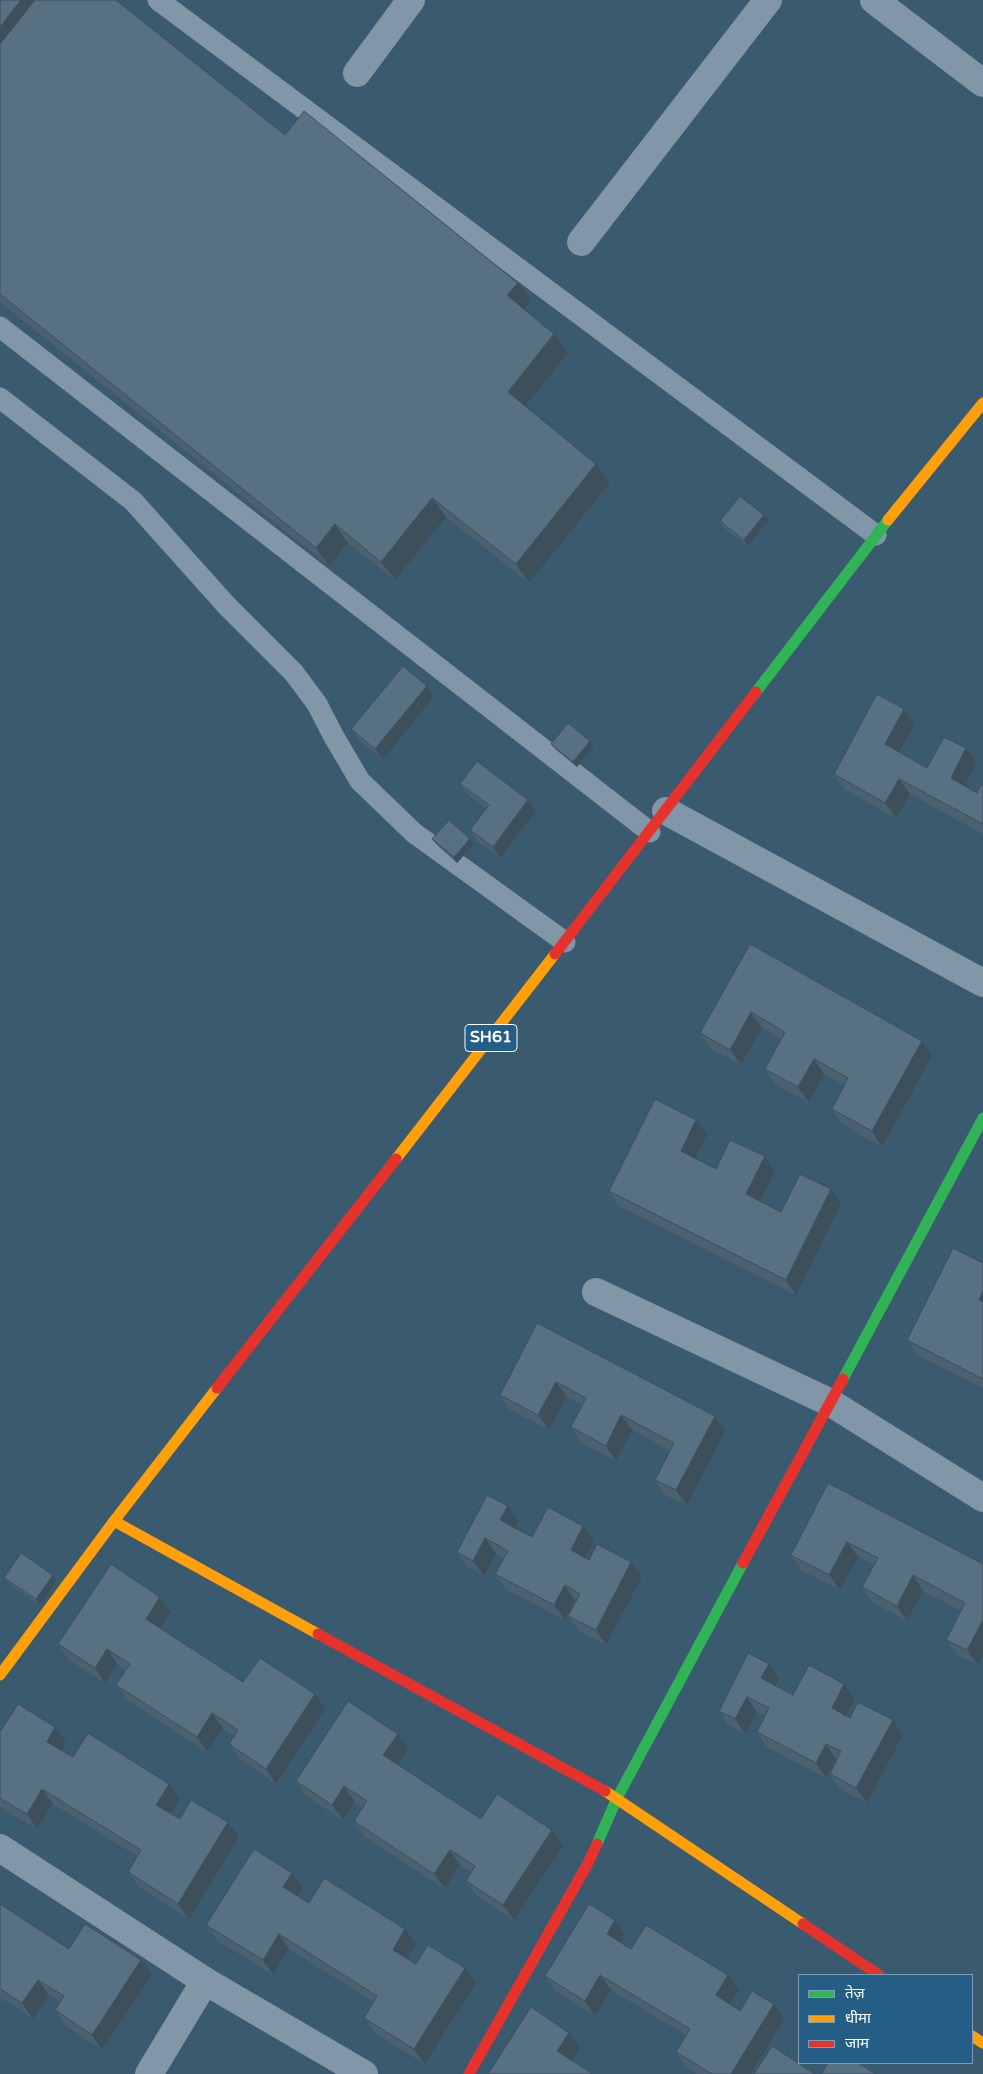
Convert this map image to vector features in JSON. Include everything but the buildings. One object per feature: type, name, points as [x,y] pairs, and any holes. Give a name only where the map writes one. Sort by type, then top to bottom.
[{"type":"street","points":[[356,74],[411,0]]},
{"type":"street","points":[[581,242],[768,0]]},
{"type":"street","points":[[874,0],[983,83]]},
{"type":"street","name":"SH61","points":[[0,1675],[114,1521],[565,942],[876,536],[983,402]]},
{"type":"street","points":[[658,821],[983,983]]},
{"type":"street","points":[[469,2074],[588,1865],[617,1798],[983,1118]]},
{"type":"street","points":[[596,1292],[831,1402],[983,1498]]},
{"type":"street","points":[[114,1521],[617,1798],[878,1974]]},
{"type":"street","points":[[0,1848],[205,1981],[364,2074]]},
{"type":"street","points":[[150,2074],[205,1981]]},
{"type":"lane","points":[[158,0],[876,536]]},
{"type":"lane","points":[[0,327],[658,821]]},
{"type":"lane","points":[[0,398],[133,501],[227,606],[294,673],[317,704],[360,782],[414,833],[565,942]]},
{"type":"traffic: fast","points":[[756,692],[888,520]]},
{"type":"traffic: fast","points":[[843,1379],[983,1118]]},
{"type":"traffic: fast","points":[[597,1844],[617,1798],[743,1563]]},
{"type":"traffic: slow","points":[[888,520],[983,403]]},
{"type":"traffic: slow","points":[[396,1159],[555,954]]},
{"type":"traffic: slow","points":[[0,1675],[114,1521],[217,1388]]},
{"type":"traffic: slow","points":[[114,1521],[318,1634]]},
{"type":"traffic: slow","points":[[605,1791],[803,1924]]},
{"type":"traffic: slow","points":[[973,2037],[983,2043]]},
{"type":"traffic: jam","points":[[555,954],[756,692]]},
{"type":"traffic: jam","points":[[217,1388],[396,1159]]},
{"type":"traffic: jam","points":[[743,1563],[843,1379]]},
{"type":"traffic: jam","points":[[318,1634],[605,1791]]},
{"type":"traffic: jam","points":[[469,2074],[597,1844]]},
{"type":"traffic: jam","points":[[803,1924],[878,1974]]}]
